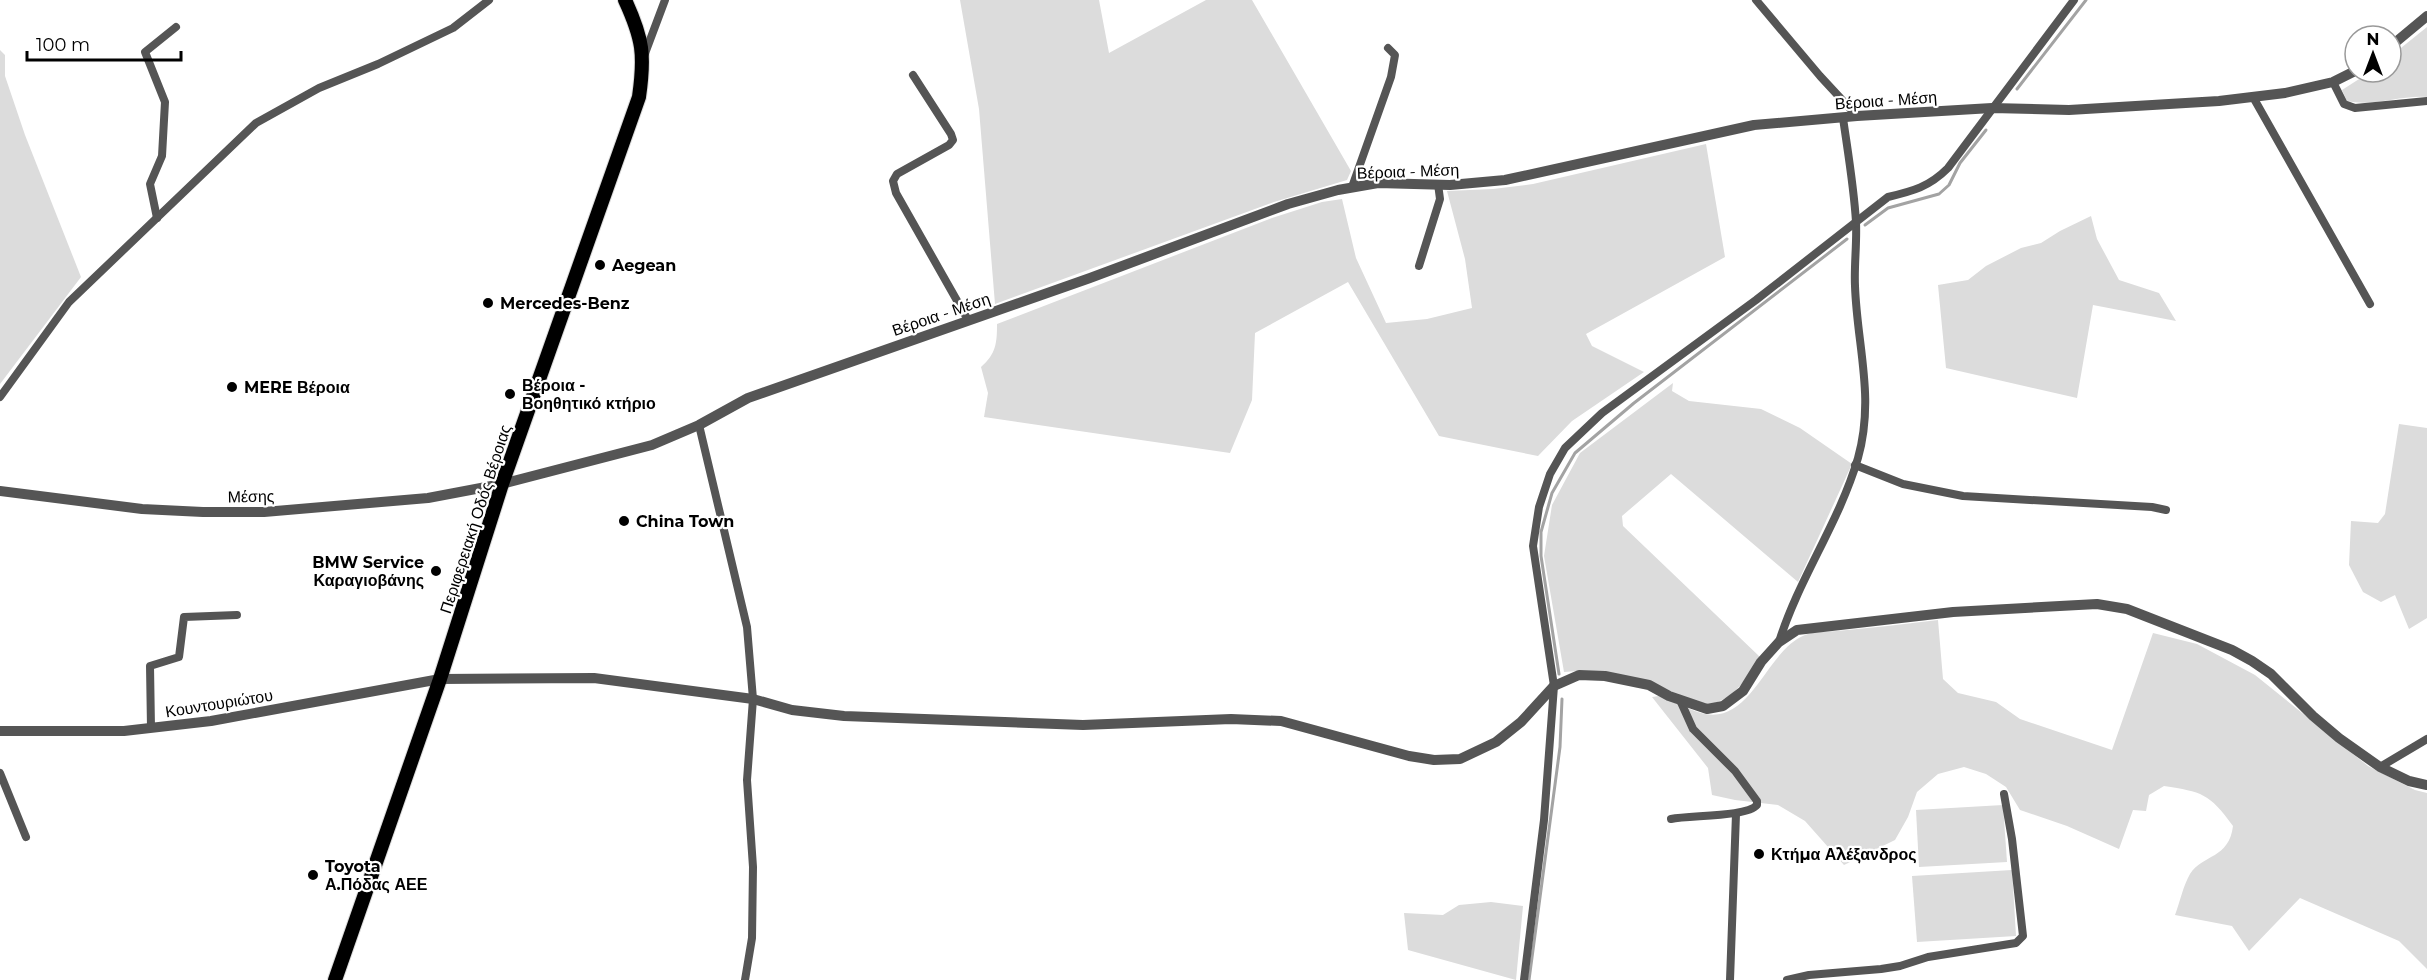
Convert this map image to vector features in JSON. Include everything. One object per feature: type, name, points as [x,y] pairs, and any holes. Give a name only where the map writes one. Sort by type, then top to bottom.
[{"type":"main road","name":"Περιφερειακή Οδός Βέροιας","points":[[335,980],[440,679],[502,484],[639,97],[643,59],[639,32],[625,0]]},
{"type":"street","points":[[0,397],[69,302],[256,123],[319,88],[378,64],[453,28],[489,0]]},
{"type":"street","points":[[643,59],[665,0]]},
{"type":"street","points":[[1756,0],[1857,116]]},
{"type":"street","points":[[1524,980],[1544,820],[1554,686],[1533,546],[1539,507],[1550,474],[1565,448],[1602,413],[1756,300],[1888,197],[1935,182],[1948,168],[2074,0]]},
{"type":"street","points":[[2403,36],[2427,16]]},
{"type":"street","points":[[157,218],[150,184],[162,156],[165,102],[145,52],[176,27]]},
{"type":"street","points":[[1352,187],[1391,77],[1395,55],[1389,48]]},
{"type":"street","points":[[913,75],[953,140],[949,145],[897,174],[893,181],[896,193],[968,320]]},
{"type":"street","name":"Βέροια - Μέση","points":[[502,484],[652,445],[699,425],[748,398],[1090,278],[1288,204],[1352,187],[1378,183],[1438,184],[1505,180],[1754,125],[1992,108],[2069,110],[2219,101],[2333,82],[2343,77]]},
{"type":"street","points":[[2333,82],[2344,104],[2355,108],[2427,101]]},
{"type":"street","points":[[2253,97],[2370,304]]},
{"type":"street","points":[[1779,642],[1788,614],[1844,498],[1858,456],[1867,390],[1855,287],[1856,222],[1843,118]]},
{"type":"street","points":[[1419,266],[1440,199],[1438,184]]},
{"type":"street","points":[[699,425],[747,627],[753,699],[747,780],[753,867],[752,938],[745,980]]},
{"type":"street","points":[[1855,465],[1903,484],[1963,496],[2152,507],[2166,510]]},
{"type":"street","name":"Μέσης","points":[[0,491],[142,509],[264,512],[428,498],[502,484]]},
{"type":"street","points":[[1554,686],[1579,675],[1605,676],[1649,685],[1680,700],[1707,709],[1722,706],[1743,691],[1761,662],[1779,642],[1797,630],[1953,612],[2097,604],[2127,609],[2232,650],[2271,674],[2313,716],[2380,767],[2409,781],[2427,785]]},
{"type":"street","points":[[151,728],[150,666],[179,657],[184,617],[237,615]]},
{"type":"street","name":"Κουντουριώτου","points":[[0,731],[124,731],[211,721],[440,679],[594,678],[753,699],[818,714],[1083,725],[1231,719],[1272,720],[1409,756],[1434,760],[1460,759],[1496,742],[1521,723],[1554,686]]},
{"type":"street","points":[[1671,819],[1690,815],[1736,814],[1750,811],[1757,806],[1757,801],[1735,771],[1693,729],[1680,700]]},
{"type":"street","points":[[2380,767],[2427,739]]},
{"type":"street","points":[[0,772],[26,837]]},
{"type":"street","points":[[1787,980],[1809,975],[1900,966],[1928,957],[2016,943],[2023,936],[2012,839],[2004,794]]},
{"type":"street","points":[[1730,980],[1732,872],[1736,814]]},
{"type":"shaded area","points":[[960,0],[1099,0],[1109,53],[1206,0],[1252,0],[1351,171],[1347,180],[1274,202],[995,304],[979,109]]},
{"type":"shaded area","points":[[2427,27],[2427,97],[2367,103],[2347,101],[2342,90],[2351,84],[2403,84],[2403,46]]},
{"type":"shaded area","points":[[0,50],[5,55],[5,76],[25,135],[81,277],[0,384]]},
{"type":"shaded area","points":[[1706,144],[1725,257],[1586,334],[1592,346],[1644,372],[1572,421],[1538,456],[1439,436],[1348,282],[1255,333],[1252,400],[1230,453],[984,417],[988,393],[981,367],[995,348],[997,324],[1272,218],[1322,202],[1342,199],[1356,258],[1386,323],[1427,319],[1472,308],[1465,259],[1447,191],[1533,184]]},
{"type":"shaded area","points":[[2091,216],[2097,239],[2119,280],[2159,293],[2176,321],[2093,305],[2077,398],[1946,368],[1938,285],[1968,280],[1986,266],[2021,248],[2041,243]]},
{"type":"shaded area","points":[[1673,383],[1672,391],[1689,401],[1761,409],[1800,428],[1852,464],[1798,582],[1671,474],[1622,516],[1623,526],[1760,657],[1745,680],[1733,693],[1708,705],[1578,671],[1564,672],[1544,556],[1552,505],[1580,453]]},
{"type":"shaded area","points":[[2399,424],[2427,428],[2427,618],[2409,629],[2395,595],[2381,602],[2363,592],[2349,565],[2351,521],[2378,523],[2385,514]]},
{"type":"shaded area","points":[[1938,620],[1943,679],[1958,693],[1996,702],[2020,719],[2112,750],[2153,633],[2197,644],[2255,675],[2368,766],[2415,790],[2427,793],[2427,969],[2399,941],[2300,898],[2249,951],[2232,926],[2175,915],[2190,874],[2226,845],[2231,837],[2233,826],[2211,800],[2177,788],[2164,786],[2149,795],[2146,811],[2133,810],[2119,849],[2067,826],[2020,810],[2006,787],[1986,774],[1964,767],[1938,774],[1917,792],[1908,817],[1895,840],[1844,865],[1805,821],[1778,805],[1712,795],[1708,768],[1652,697],[1659,696],[1701,713],[1718,714],[1733,709],[1746,698],[1779,655],[1791,643],[1805,635]]},
{"type":"shaded area","points":[[2003,805],[2007,862],[1919,867],[1916,810]]},
{"type":"shaded area","points":[[2012,870],[2016,936],[1917,942],[1912,876]]},
{"type":"shaded area","points":[[1491,902],[1523,906],[1516,980],[1408,950],[1404,913],[1443,915],[1459,905]]},
{"type":"waterway","points":[[2017,89],[2086,0]]},
{"type":"waterway","points":[[1865,225],[1888,208],[1939,194],[1949,185],[1960,163],[1986,130]]},
{"type":"waterway","points":[[1559,674],[1541,556],[1541,532],[1552,493],[1575,453],[1634,403],[1847,239]]},
{"type":"waterway","points":[[1529,980],[1560,747],[1562,699]]},
{"type":"place","name":"Aegean","points":[[600,265]]},
{"type":"place","name":"Mercedes-Benz","points":[[488,303]]},
{"type":"place","name":"MERE Βέροια","points":[[232,387]]},
{"type":"place","name":"Βέροια - Βοηθητικό κτήριο","points":[[510,394]]},
{"type":"place","name":"China Town","points":[[624,521]]},
{"type":"place","name":"BMW Service Καραγιοβάνης","points":[[436,571]]},
{"type":"place","name":"Κτήμα Αλέξανδρος","points":[[1759,854]]},
{"type":"place","name":"Toyota Α.Πόδας ΑΕΕ","points":[[313,875]]}]
